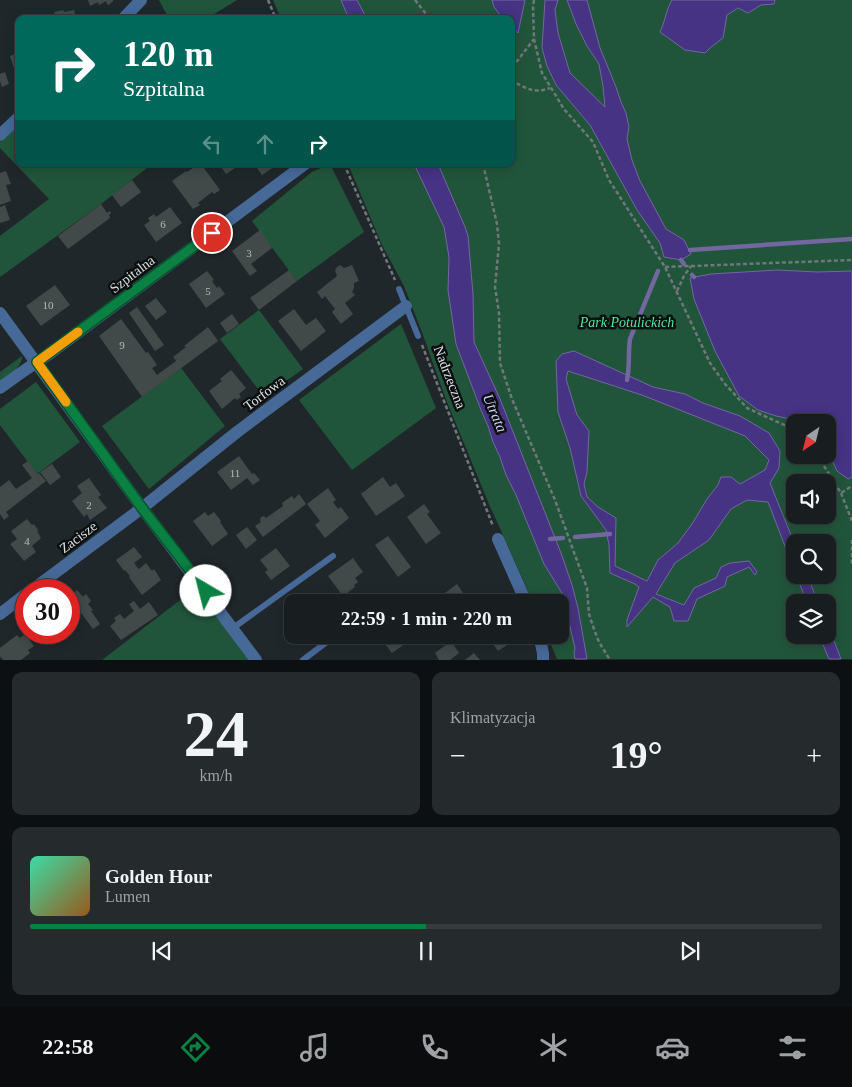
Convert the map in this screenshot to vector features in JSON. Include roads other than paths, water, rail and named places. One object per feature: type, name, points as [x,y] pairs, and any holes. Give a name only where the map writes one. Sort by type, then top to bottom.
[{"type":"street","points":[[126,15],[141,0]]},
{"type":"street","points":[[0,134],[15,121]]},
{"type":"street","name":"Szpitalna","points":[[0,388],[301,167]]},
{"type":"street","name":"Torfowa","points":[[142,508],[236,432],[406,306]]},
{"type":"street","points":[[0,313],[256,660]]},
{"type":"street","name":"Zacisze","points":[[47,579],[142,508]]},
{"type":"street","points":[[498,539],[522,594]]},
{"type":"street","points":[[0,614],[15,602]]},
{"type":"street","points":[[541,644],[543,660]]},
{"type":"lane","name":"Nadrzeczna","points":[[399,289],[418,336]]},
{"type":"lane","points":[[233,628],[333,556]]},
{"type":"lane","points":[[303,660],[324,644]]},
{"type":"water","points":[[341,0],[357,0],[365,15],[347,15]]},
{"type":"water","points":[[492,0],[525,0],[518,33],[515,30],[515,15],[500,15],[494,7]]},
{"type":"water","points":[[545,0],[558,0],[555,10],[558,33],[570,73],[605,107],[599,64],[576,24],[567,0],[587,0],[600,48],[626,113],[629,127],[627,139],[632,160],[640,181],[666,229],[684,240],[691,254],[681,260],[664,257],[660,243],[637,210],[590,125],[556,85],[547,66],[542,48]]},
{"type":"water","points":[[672,0],[775,0],[774,4],[761,5],[748,13],[738,8],[727,15],[723,38],[705,53],[685,50],[660,32]]},
{"type":"water","name":"Utrata","points":[[415,167],[439,167],[465,227],[468,236],[473,294],[474,342],[500,399],[561,553],[578,608],[587,659],[575,659],[575,648],[569,623],[569,594],[562,594],[544,564],[506,475],[456,344],[448,290],[449,257],[444,227]]},
{"type":"water","points":[[777,270],[852,271],[852,477],[848,479],[837,471],[834,464],[836,464],[836,414],[786,414],[786,418],[758,410],[739,396],[715,351],[694,299],[690,278],[711,274]]},
{"type":"water","points":[[574,351],[653,387],[685,394],[703,403],[740,416],[769,433],[780,451],[779,468],[770,483],[791,534],[786,534],[786,549],[768,502],[747,500],[731,509],[709,540],[675,563],[656,594],[684,605],[694,588],[716,578],[721,567],[730,563],[749,561],[757,572],[755,575],[749,567],[727,577],[725,586],[697,599],[688,621],[674,621],[670,607],[653,597],[627,627],[627,620],[639,587],[610,573],[609,545],[606,530],[581,496],[570,448],[558,412],[556,361],[562,354]],"holes":[[[568,371],[642,395],[745,436],[769,460],[765,470],[740,484],[731,477],[721,477],[718,485],[692,524],[678,543],[658,560],[647,581],[615,566],[616,518],[598,507],[587,497],[584,484],[587,472],[589,431],[577,415],[566,379]]]},
{"type":"water","points":[[800,584],[811,584],[815,594],[804,594]]},
{"type":"water","points":[[823,644],[835,644],[841,659],[829,659]]},
{"type":"waterway","points":[[690,250],[852,239]]},
{"type":"waterway","points":[[681,260],[684,264]]},
{"type":"waterway","points":[[627,380],[630,339],[658,271]]},
{"type":"waterway","points":[[575,537],[610,534]]},
{"type":"waterway","points":[[550,539],[563,538]]},
{"type":"park label","name":"Park Potulickich","points":[[627,322]]}]
